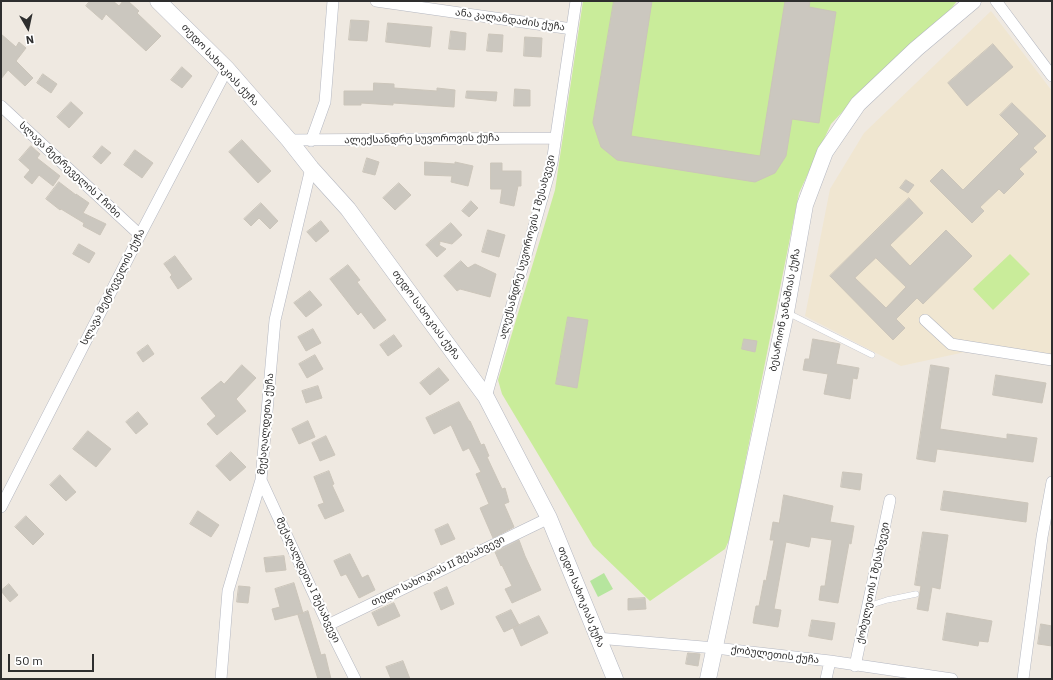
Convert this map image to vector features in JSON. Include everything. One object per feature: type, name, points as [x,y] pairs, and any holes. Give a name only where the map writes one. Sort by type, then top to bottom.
[{"type":"street","name":"თედო სახოკიას ქუჩა","points":[[158,1],[228,69],[311,168],[348,209],[486,397],[549,518],[615,679]]},
{"type":"street","points":[[311,141],[325,102],[332,1]]},
{"type":"street","name":"ანა კალანდაძის ქუჩა","points":[[376,1],[572,29]]},
{"type":"street","name":"ალექსანდრე სუვოროვის I შესახვევი","points":[[486,397],[552,163],[576,1]]},
{"type":"street","name":"ბესარიონ ჯანაშიას ქუჩა","points":[[708,679],[786,312],[806,205],[825,152],[858,104],[916,49],[973,1]]},
{"type":"street","points":[[996,1],[1052,76]]},
{"type":"street","name":"სლავა მეტრეველის ქუჩა","points":[[1,507],[140,235],[228,69]]},
{"type":"street","name":"სლავა მეტრეველის I ჩიხი","points":[[1,106],[140,235]]},
{"type":"street","name":"ალექსანდრე სუვოროვის ქუჩა","points":[[289,140],[556,138]]},
{"type":"street","name":"მექაღალდეთა ქუჩა","points":[[221,679],[228,592],[261,480],[275,320],[311,168]]},
{"type":"street","points":[[925,320],[951,344],[1052,360]]},
{"type":"street","name":"მექაღალდეთა I შესახვევი","points":[[261,480],[328,625],[355,679]]},
{"type":"street","points":[[1023,679],[1042,537],[1052,482]]},
{"type":"street","name":"ქობულეთის I შესახვევი","points":[[855,666],[890,500]]},
{"type":"street","name":"თედო სახოკიას II შესახვევი","points":[[328,625],[549,518]]},
{"type":"street","name":"ქობულეთის ქუჩა","points":[[597,638],[715,648],[830,661],[855,666],[952,679]]},
{"type":"street","points":[[826,679],[830,661]]},
{"type":"lane","points":[[786,312],[872,354]]},
{"type":"lane","points":[[868,606],[887,600],[916,594]]},
{"type":"shaded area","points":[[991,11],[1052,91],[1052,366],[965,352],[901,366],[805,316],[830,189],[864,133]]},
{"type":"green space","points":[[583,1],[957,1],[947,14],[876,76],[831,124],[799,193],[730,538],[725,549],[650,601],[593,546],[502,394],[498,380],[555,190]]},
{"type":"green space","points":[[1010,254],[1030,274],[993,310],[973,289]]},
{"type":"green space","points":[[604,573],[613,589],[598,597],[590,581]]},
{"type":"building","points":[[90,1],[113,1],[119,6],[123,1],[128,1],[139,11],[137,13],[161,36],[146,51],[106,14],[102,20],[86,6]]},
{"type":"building","points":[[614,1],[652,1],[631,136],[760,156],[785,1],[810,1],[809,7],[836,12],[819,123],[792,119],[786,156],[775,173],[755,182],[617,160],[601,147],[593,123]]},
{"type":"building","points":[[351,20],[369,21],[367,41],[349,40]]},
{"type":"building","points":[[388,23],[432,27],[430,47],[386,42]]},
{"type":"building","points":[[451,31],[466,33],[465,50],[449,49]]},
{"type":"building","points":[[1,34],[16,47],[19,42],[26,48],[16,61],[33,78],[25,86],[8,70],[1,79]]},
{"type":"building","points":[[489,34],[503,35],[502,52],[487,51]]},
{"type":"building","points":[[525,37],[542,38],[541,57],[524,56]]},
{"type":"building","points":[[993,44],[1013,67],[967,106],[948,83]]},
{"type":"building","points":[[182,67],[192,76],[182,88],[171,80]]},
{"type":"building","points":[[43,74],[57,84],[51,93],[37,83]]},
{"type":"building","points":[[374,83],[394,84],[394,88],[437,91],[437,88],[455,90],[454,107],[393,103],[393,105],[361,103],[361,105],[344,105],[344,91],[373,91]]},
{"type":"building","points":[[515,89],[530,90],[530,106],[514,106]]},
{"type":"building","points":[[467,91],[497,92],[496,101],[466,98]]},
{"type":"building","points":[[71,102],[83,113],[69,128],[57,117]]},
{"type":"building","points":[[1012,103],[1046,136],[1033,148],[1037,152],[1019,169],[1024,174],[1004,194],[999,189],[980,207],[984,211],[972,223],[930,181],[942,169],[963,190],[1019,134],[1000,115]]},
{"type":"building","points":[[242,140],[271,171],[258,183],[229,152]]},
{"type":"building","points":[[31,146],[40,154],[37,158],[60,176],[53,186],[39,175],[32,184],[24,177],[30,170],[19,160]]},
{"type":"building","points":[[102,146],[111,153],[101,164],[93,157]]},
{"type":"building","points":[[135,150],[153,163],[142,178],[124,165]]},
{"type":"building","points":[[367,158],[379,162],[375,175],[363,172]]},
{"type":"building","points":[[425,162],[455,164],[455,162],[473,166],[468,186],[451,182],[452,176],[425,175]]},
{"type":"building","points":[[491,163],[502,163],[502,171],[521,171],[521,186],[518,186],[514,206],[500,203],[502,189],[491,189]]},
{"type":"building","points":[[906,180],[914,185],[908,193],[900,188]]},
{"type":"building","points":[[59,182],[89,203],[83,213],[106,224],[100,235],[83,226],[84,223],[61,209],[60,210],[46,199]]},
{"type":"building","points":[[399,183],[411,195],[395,210],[383,198]]},
{"type":"building","points":[[909,198],[923,213],[890,245],[910,266],[946,230],[972,256],[923,304],[917,298],[896,319],[905,328],[893,340],[830,276]],"holes":[[[876,258],[906,287],[886,308],[855,278]]]},
{"type":"building","points":[[471,201],[478,208],[469,217],[462,211]]},
{"type":"building","points":[[261,203],[278,221],[270,229],[259,218],[251,226],[244,219]]},
{"type":"building","points":[[321,221],[329,231],[316,242],[307,232]]},
{"type":"building","points":[[451,223],[462,235],[452,244],[439,241],[439,245],[446,249],[437,257],[426,245]]},
{"type":"building","points":[[488,230],[505,235],[499,257],[482,252]]},
{"type":"building","points":[[79,244],[95,253],[89,263],[73,254]]},
{"type":"building","points":[[175,256],[192,279],[178,289],[170,277],[172,275],[164,264]]},
{"type":"building","points":[[461,261],[468,268],[475,264],[496,274],[490,297],[460,289],[457,291],[444,276]]},
{"type":"building","points":[[348,265],[360,280],[357,282],[386,320],[374,329],[361,312],[358,315],[330,279]]},
{"type":"building","points":[[310,291],[322,305],[306,317],[294,303]]},
{"type":"building","points":[[568,317],[588,320],[577,388],[556,384]]},
{"type":"building","points":[[313,329],[321,343],[306,351],[298,337]]},
{"type":"building","points":[[394,335],[402,346],[388,356],[380,345]]},
{"type":"building","points":[[744,339],[757,341],[755,352],[742,349]]},
{"type":"building","points":[[813,339],[840,344],[836,364],[859,368],[857,379],[853,378],[850,399],[824,394],[828,374],[803,370],[805,359],[809,359]]},
{"type":"building","points":[[148,345],[154,354],[143,362],[137,353]]},
{"type":"building","points":[[315,355],[323,369],[307,378],[299,364]]},
{"type":"building","points":[[242,365],[256,378],[236,399],[246,411],[217,435],[207,424],[216,416],[201,398],[221,381],[224,384]]},
{"type":"building","points":[[931,365],[949,368],[940,429],[1007,439],[1007,434],[1037,438],[1033,462],[937,449],[935,462],[917,459]]},
{"type":"building","points":[[439,368],[449,380],[430,395],[420,383]]},
{"type":"building","points":[[996,375],[1046,383],[1042,403],[993,395]]},
{"type":"building","points":[[318,386],[322,398],[306,403],[302,391]]},
{"type":"building","points":[[459,402],[481,445],[484,444],[489,456],[487,457],[502,489],[505,488],[509,502],[504,504],[514,527],[493,538],[480,508],[489,504],[476,474],[481,472],[469,448],[463,451],[451,425],[434,434],[426,418]]},
{"type":"building","points":[[138,412],[148,424],[136,434],[126,422]]},
{"type":"building","points":[[308,421],[315,437],[299,444],[292,429]]},
{"type":"building","points":[[88,431],[111,449],[96,467],[73,449]]},
{"type":"building","points":[[326,436],[335,455],[320,461],[312,443]]},
{"type":"building","points":[[231,452],[246,467],[230,481],[216,466]]},
{"type":"building","points":[[329,471],[334,484],[332,485],[344,511],[325,519],[318,505],[324,503],[314,477]]},
{"type":"building","points":[[843,472],[862,474],[860,490],[841,487]]},
{"type":"building","points":[[60,475],[76,492],[66,501],[50,485]]},
{"type":"building","points":[[944,491],[1028,503],[1026,522],[941,510]]},
{"type":"building","points":[[784,495],[833,506],[830,522],[854,526],[851,544],[849,543],[838,603],[819,600],[821,586],[825,586],[832,540],[811,537],[809,547],[786,542],[774,609],[781,610],[778,627],[753,623],[756,606],[759,606],[764,580],[766,581],[774,540],[770,540],[773,522],[779,523]]},
{"type":"building","points":[[198,511],[219,525],[211,537],[190,524]]},
{"type":"building","points":[[26,516],[44,534],[33,545],[15,527]]},
{"type":"building","points":[[448,524],[455,539],[441,545],[435,530]]},
{"type":"building","points":[[923,532],[948,535],[940,589],[932,587],[928,611],[917,609],[921,586],[915,585]]},
{"type":"building","points":[[519,540],[541,590],[512,603],[505,589],[512,586],[495,552]]},
{"type":"building","points":[[350,554],[362,578],[368,575],[375,590],[359,598],[346,574],[341,576],[334,561]]},
{"type":"building","points":[[284,556],[286,570],[266,572],[264,558]]},
{"type":"building","points":[[294,583],[303,613],[275,620],[272,609],[280,607],[275,589]]},
{"type":"building","points":[[9,584],[18,595],[10,602],[1,591]]},
{"type":"building","points":[[239,586],[250,587],[248,603],[237,602]]},
{"type":"building","points":[[447,587],[454,604],[441,610],[434,593]]},
{"type":"building","points":[[645,598],[646,609],[628,610],[628,599]]},
{"type":"building","points":[[394,603],[400,616],[378,626],[372,613]]},
{"type":"building","points":[[511,610],[519,625],[504,632],[496,617]]},
{"type":"building","points":[[308,611],[321,655],[325,654],[331,679],[318,679],[298,615]]},
{"type":"building","points":[[947,613],[992,621],[988,642],[979,641],[978,646],[943,640]]},
{"type":"building","points":[[539,616],[548,633],[521,646],[513,628]]},
{"type":"building","points":[[812,620],[835,623],[832,640],[809,636]]},
{"type":"building","points":[[1041,624],[1052,626],[1052,646],[1038,644]]},
{"type":"building","points":[[688,653],[700,654],[698,666],[686,664]]},
{"type":"building","points":[[403,661],[410,679],[391,679],[386,667]]}]
